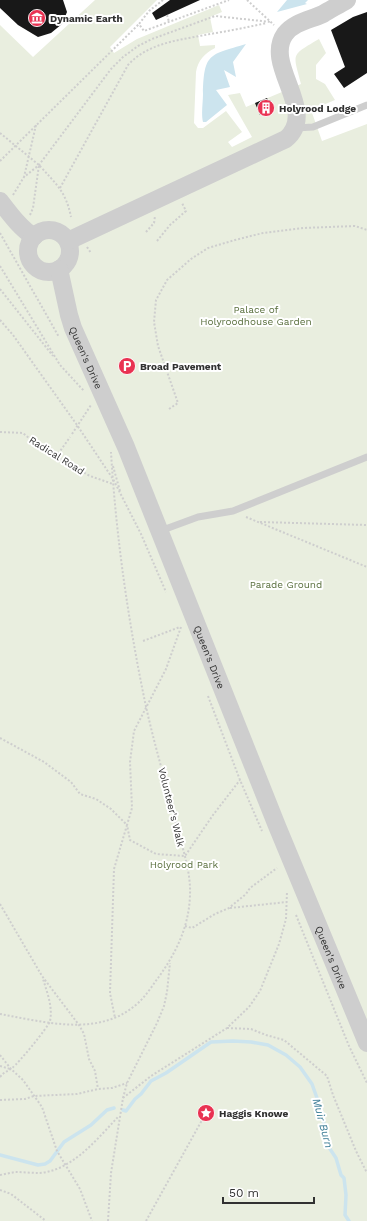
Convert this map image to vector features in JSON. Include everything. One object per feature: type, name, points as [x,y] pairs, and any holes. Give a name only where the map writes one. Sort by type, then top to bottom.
[{"type":"street","points":[[68,241],[286,139],[295,128],[296,113],[280,54],[282,40],[292,28],[300,23],[347,0]]},
{"type":"street","points":[[7,198],[15,221],[28,234],[34,237]]},
{"type":"street","points":[[44,230],[52,230],[63,235],[68,241],[70,249],[69,257],[65,264],[59,269],[51,271],[43,270],[33,263],[29,252],[30,244],[34,237],[44,230]]},
{"type":"street","name":"Queen's Drive","points":[[59,269],[73,328],[119,428],[197,622],[279,833],[367,1043]]},
{"type":"lane","points":[[295,128],[313,127],[367,105]]},
{"type":"lane","points":[[160,532],[198,517],[233,511],[367,456]]},
{"type":"path","points":[[0,161],[139,24],[149,11],[163,0]]},
{"type":"path","points":[[139,24],[144,31],[229,0]]},
{"type":"path","points":[[247,0],[285,35]]},
{"type":"path","points":[[167,15],[169,22]]},
{"type":"path","points":[[7,198],[24,177],[39,165],[111,69],[123,57],[138,46],[152,39],[215,16],[271,22]]},
{"type":"path","points":[[60,188],[128,65],[135,58],[157,46],[198,36],[271,22]]},
{"type":"path","points":[[24,177],[36,125]]},
{"type":"path","points":[[0,133],[39,165],[60,188],[68,202],[71,217]]},
{"type":"path","points":[[33,208],[39,165]]},
{"type":"path","points":[[157,241],[170,225],[186,211],[182,203]]},
{"type":"path","points":[[146,232],[154,223],[155,215]]},
{"type":"path","points":[[169,409],[178,403],[158,346],[154,322],[156,300],[167,280],[191,259],[208,248],[263,233],[303,228],[355,226],[367,230]]},
{"type":"path","points":[[0,232],[62,341]]},
{"type":"path","points":[[0,266],[60,365]]},
{"type":"path","points":[[0,289],[60,365],[88,396]]},
{"type":"path","points":[[0,320],[13,335],[77,425],[113,479]]},
{"type":"path","points":[[72,434],[93,401]]},
{"type":"path","name":"Radical Road","points":[[0,432],[23,433],[37,445],[56,457],[90,476],[113,484]]},
{"type":"path","points":[[56,457],[70,437]]},
{"type":"path","points":[[111,449],[112,462],[122,496]]},
{"type":"path","name":"Volunteer's Walk","points":[[0,1014],[50,1023],[79,1025],[94,1024],[115,1018],[139,1003],[170,961],[185,926],[190,894],[185,856],[147,707],[125,589],[113,484],[112,462]]},
{"type":"path","points":[[233,511],[367,567]]},
{"type":"path","points":[[259,522],[367,525]]},
{"type":"path","points":[[115,1018],[110,993],[114,869],[132,808],[130,762],[134,731],[166,669],[181,627],[143,641]]},
{"type":"path","points":[[0,738],[44,762],[71,782],[80,794],[96,799],[111,809],[127,825],[130,840],[156,854],[185,856],[213,815],[240,780]]},
{"type":"path","points":[[185,926],[192,928],[215,914],[229,908],[246,894],[250,888],[277,868]]},
{"type":"path","points":[[123,1098],[151,1076],[227,1028],[249,1007],[260,991],[279,944],[286,919],[287,891]]},
{"type":"path","points":[[229,908],[287,902]]},
{"type":"path","points":[[0,904],[42,976],[79,1025],[84,1034],[90,1059],[95,1071],[98,1089]]},
{"type":"path","points":[[108,1221],[111,1173],[119,1116],[126,1083],[157,1023],[164,1006],[170,961]]},
{"type":"path","points":[[0,1077],[4,1072],[12,1069],[26,1055],[50,1023],[51,1012],[42,976]]},
{"type":"path","points":[[227,1028],[251,1029],[284,1040],[327,1076],[333,1095],[356,1151],[367,1173]]},
{"type":"path","points":[[0,1055],[23,1080],[42,1107],[57,1151],[80,1189],[92,1221]]},
{"type":"path","points":[[0,1066],[12,1069]]},
{"type":"path","points":[[0,1100],[25,1100],[34,1096],[77,1094],[98,1089],[112,1088],[126,1083]]},
{"type":"path","points":[[146,1221],[206,1113]]},
{"type":"path","points":[[0,1175],[14,1172],[40,1173],[65,1165],[79,1156],[97,1140],[119,1116]]},
{"type":"path","points":[[0,1190],[11,1194],[46,1221]]},
{"type":"green space","name":"Holyrood Park","points":[[95,0],[157,0],[110,47],[114,53],[137,39],[219,5],[222,12],[210,17],[213,32],[198,35],[200,46],[215,45],[215,48],[202,57],[198,64],[196,72],[194,123],[198,128],[203,128],[226,111],[242,132],[228,142],[232,147],[252,137],[228,95],[240,93],[246,107],[301,84],[296,66],[296,56],[303,49],[319,39],[326,53],[316,65],[316,79],[325,84],[335,100],[311,110],[322,141],[367,124],[367,1221],[0,1221],[0,25],[33,57]]},
{"type":"water","points":[[287,0],[308,0],[305,3],[307,4],[277,12]]},
{"type":"water","points":[[246,44],[233,62],[236,77],[224,70],[230,87],[216,90],[227,105],[206,122],[203,122],[202,112],[204,81],[207,63],[216,54]]},
{"type":"building","name":"Dynamic Earth","points":[[0,0],[63,0],[67,12],[62,24],[51,33],[38,37],[18,25],[0,8]]},
{"type":"building","points":[[170,0],[200,0],[156,20],[152,13]]},
{"type":"building","points":[[367,12],[367,73],[344,88],[334,74],[345,67],[331,30],[353,17]]},
{"type":"building","name":"Holyrood Lodge","points":[[267,98],[275,108],[260,115],[255,103]]},
{"type":"waterway","name":"Muir Burn","points":[[123,1110],[126,1111],[151,1081],[166,1073],[211,1042],[233,1041],[268,1045],[286,1055],[300,1067],[312,1084],[323,1115],[326,1143],[336,1158],[341,1175],[344,1178],[346,1195],[345,1215],[349,1221]]},
{"type":"waterway","name":"Muir Burn","points":[[0,1155],[38,1165],[45,1164],[50,1161],[64,1142],[91,1125],[107,1110],[114,1108]]},
{"type":"place","name":"Dynamic Earth","points":[[37,18]]},
{"type":"place","name":"Holyrood Lodge","points":[[266,108]]},
{"type":"place","name":"Broad Pavement","points":[[127,366]]},
{"type":"place","name":"Haggis Knowe","points":[[206,1113]]},
{"type":"park label","name":"Palace of Holyroodhouse Garden","points":[[256,314]]},
{"type":"park label","name":"Parade Ground","points":[[286,584]]}]
